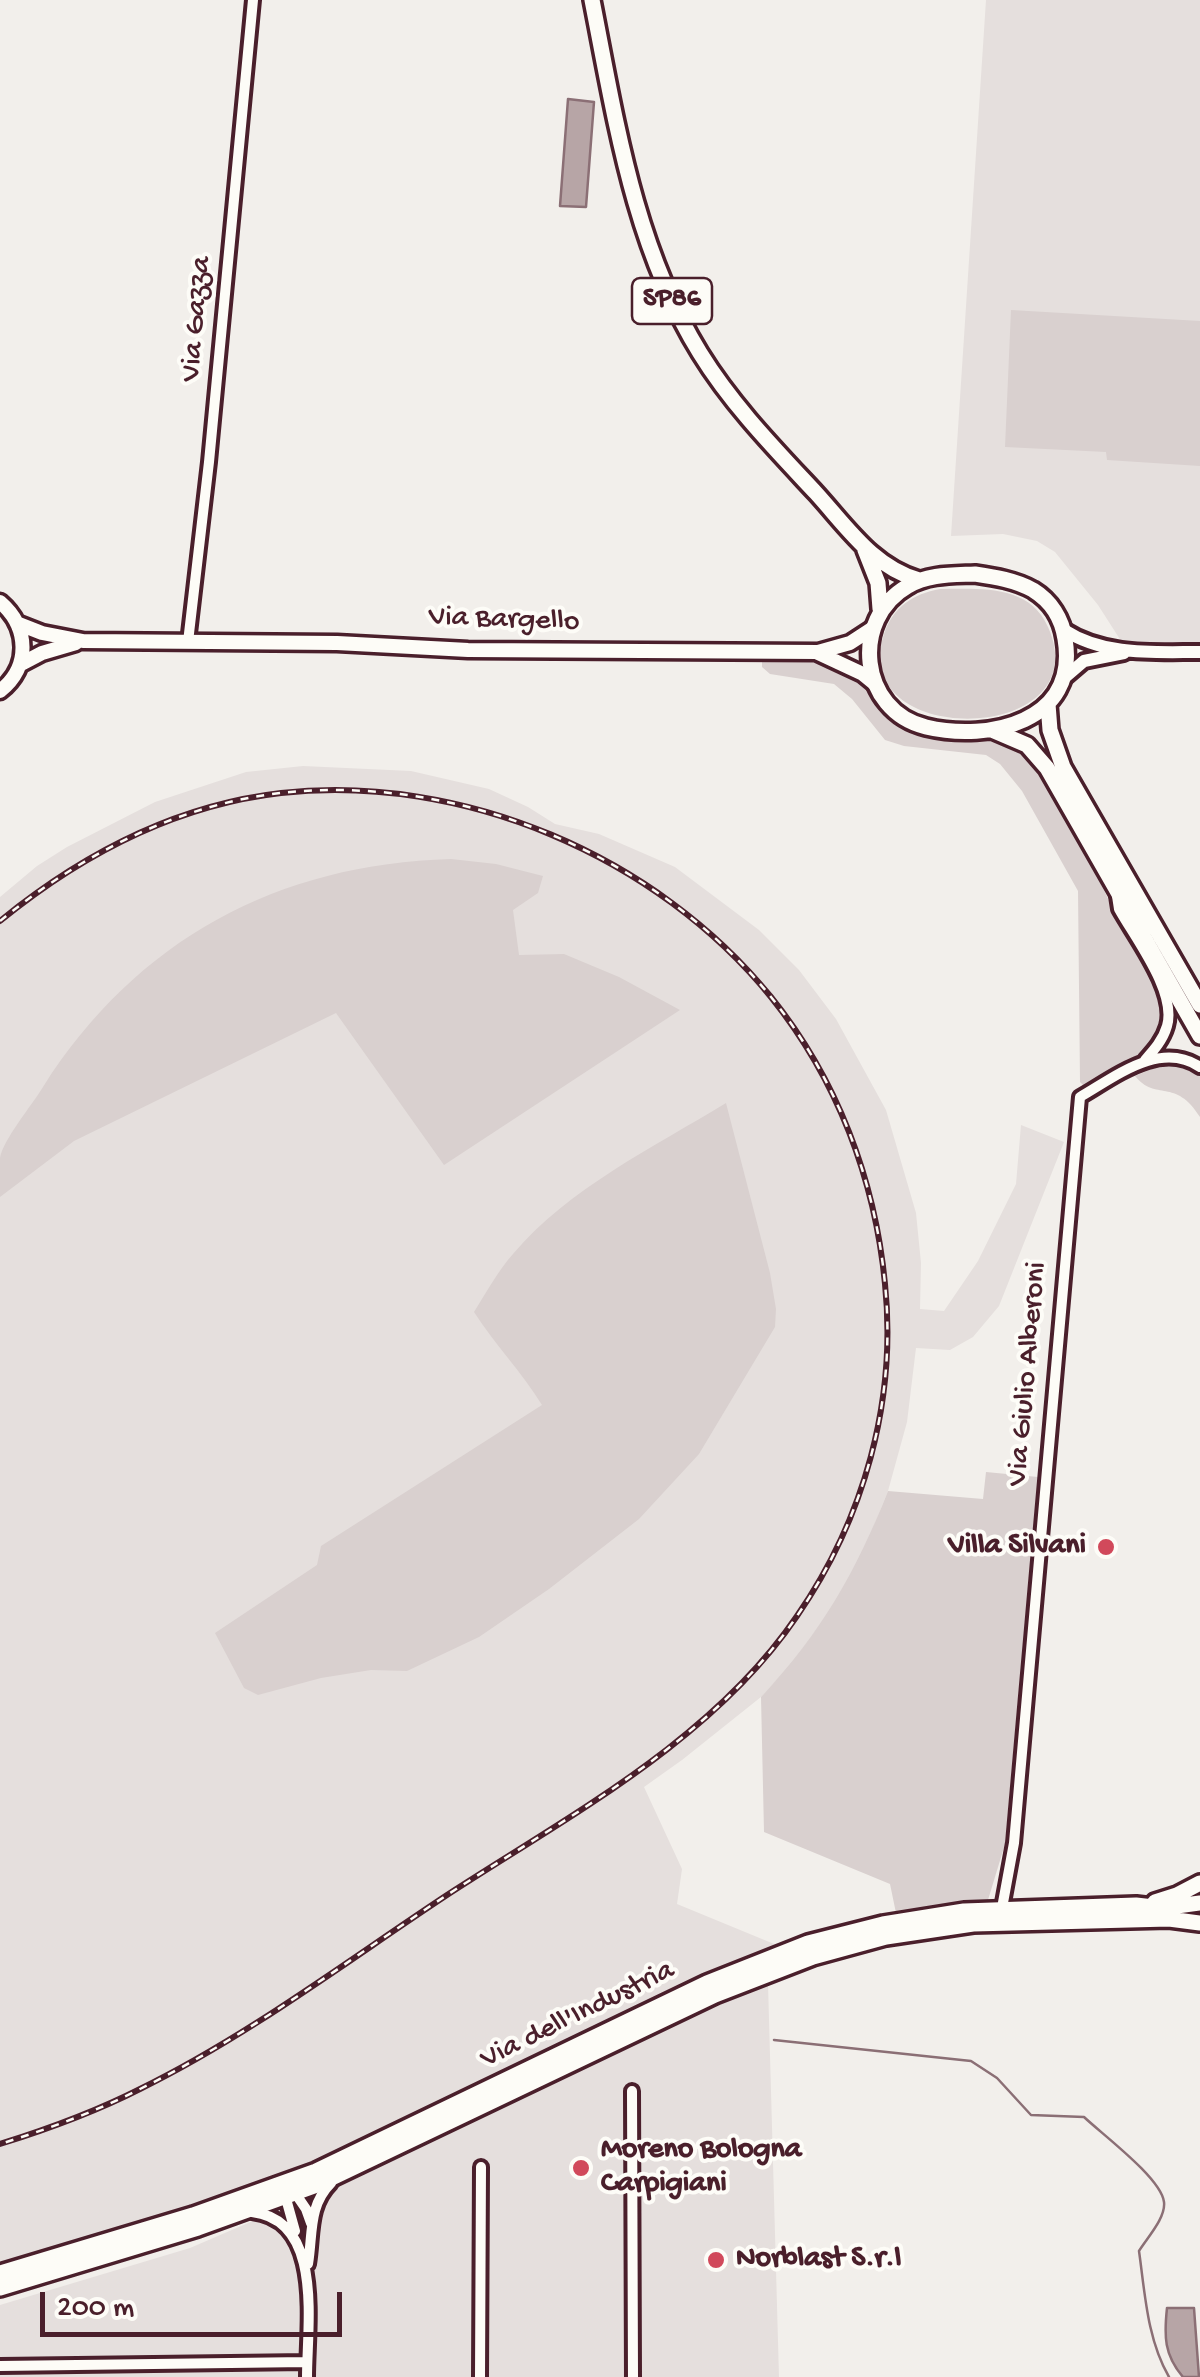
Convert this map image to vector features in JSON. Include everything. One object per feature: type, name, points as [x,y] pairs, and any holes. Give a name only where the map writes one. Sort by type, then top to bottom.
[{"type":"main road","name":"SP86","points":[[592,0],[631,194],[670,298],[702,355],[727,391],[863,546],[894,571],[919,580]]},
{"type":"main road","name":"SP86","points":[[863,546],[878,583],[880,609]]},
{"type":"main road","points":[[992,730],[1019,724],[1048,704],[1063,678],[1064,630],[1050,604],[1018,583],[974,574],[919,580],[904,588],[880,609],[872,628],[869,648],[874,683],[882,698],[898,714],[923,726],[992,730],[1016,738],[1037,756],[1200,1036]]},
{"type":"main road","points":[[0,602],[19,624],[24,644],[22,664],[11,683],[0,692]]},
{"type":"main road","points":[[19,624],[82,641]]},
{"type":"main road","name":"Via Bargello","points":[[82,641],[818,652],[850,642],[872,628]]},
{"type":"main road","points":[[22,664],[42,653],[82,641]]},
{"type":"main road","name":"Via Bargello","points":[[818,652],[874,683]]},
{"type":"main road","points":[[1048,704],[1050,730],[1063,766],[1200,1005]]},
{"type":"main road","points":[[1136,1905],[1177,1895],[1200,1883]]},
{"type":"main road","name":"Via dell'Industria","points":[[0,2288],[248,2212],[364,2149],[707,1983],[774,1955],[883,1924],[1002,1908],[1162,1908],[1200,1903]]},
{"type":"main road","name":"Via dell'Industria","points":[[0,2273],[338,2176],[715,1995],[845,1947],[926,1930],[1004,1922],[1169,1919],[1200,1923]]},
{"type":"street","name":"Via Gazza","points":[[188,642],[253,0]]},
{"type":"street","points":[[1064,630],[1084,643],[1131,652],[1200,652]]},
{"type":"street","points":[[1063,678],[1084,661],[1131,652]]},
{"type":"street","points":[[1117,890],[1118,908],[1164,989],[1168,1005],[1162,1038],[1146,1060]]},
{"type":"street","points":[[1146,1060],[1182,1058],[1200,1067]]},
{"type":"street","name":"Via Giulio Alberoni","points":[[1002,1908],[1014,1843],[1080,1097],[1146,1060]]},
{"type":"street","points":[[632,2091],[633,2377]]},
{"type":"street","points":[[480,2377],[482,2167]]},
{"type":"street","points":[[307,2377],[306,2275],[311,2224],[319,2197],[338,2176]]},
{"type":"street","points":[[289,2191],[311,2224]]},
{"type":"street","points":[[289,2191],[306,2275]]},
{"type":"street","points":[[248,2212],[274,2216],[298,2242]]},
{"type":"street","points":[[0,2366],[307,2362]]},
{"type":"shaded area","points":[[986,0],[1200,0],[1200,645],[1123,644],[1098,605],[1055,552],[1037,541],[1003,534],[951,536]]},
{"type":"shaded area","points":[[568,99],[594,102],[586,207],[560,206]]},
{"type":"shaded area","points":[[1011,310],[1200,321],[1200,466],[1107,460],[1106,452],[1005,447]]},
{"type":"shaded area","points":[[940,589],[1002,592],[1029,603],[1040,613],[1048,627],[1055,666],[1039,695],[1009,712],[971,719],[933,714],[901,699],[882,672],[884,634],[905,603]]},
{"type":"shaded area","points":[[762,660],[816,661],[842,668],[863,684],[892,720],[907,731],[930,738],[980,738],[1004,743],[1030,762],[1058,801],[1160,990],[1164,1020],[1160,1033],[1143,1053],[1084,1086],[1080,1082],[1078,891],[1022,791],[1000,764],[986,755],[904,746],[885,740],[852,699],[834,684],[770,674],[762,667]]},
{"type":"shaded area","points":[[303,766],[411,771],[489,789],[555,824],[599,834],[675,867],[759,930],[799,970],[836,1019],[886,1110],[916,1213],[920,1309],[944,1311],[978,1261],[1016,1184],[1021,1125],[1064,1142],[999,1306],[973,1337],[950,1350],[916,1348],[907,1422],[888,1491],[864,1551],[837,1602],[791,1665],[761,1697],[644,1787],[682,1869],[677,1904],[779,1946],[697,1981],[302,2169],[203,2205],[0,2267],[0,897],[67,847],[155,802],[246,772]]},
{"type":"shaded area","points":[[451,859],[496,864],[543,876],[538,893],[513,910],[519,955],[564,954],[619,977],[680,1010],[444,1165],[336,1013],[74,1141],[0,1197],[0,1158],[18,1122],[80,1035],[122,990],[168,951],[217,919],[271,894],[327,876],[388,864]]},
{"type":"shaded area","points":[[1161,1065],[1181,1065],[1200,1074],[1200,1117],[1182,1097],[1150,1088],[1135,1076]]},
{"type":"shaded area","points":[[726,1103],[770,1273],[775,1327],[699,1454],[639,1519],[479,1637],[407,1671],[371,1670],[321,1678],[258,1695],[244,1688],[215,1633],[317,1565],[321,1546],[542,1405],[474,1312],[508,1261],[535,1230],[586,1189]]},
{"type":"shaded area","points":[[986,1472],[1038,1477],[1005,1844],[988,1900],[896,1913],[890,1884],[764,1832],[761,1697],[802,1649],[835,1600],[888,1491],[983,1499]]},
{"type":"shaded area","points":[[768,1984],[779,2377],[0,2377],[0,2305],[190,2248],[406,2155],[713,2006]]},
{"type":"shaded area","points":[[1167,2308],[1194,2308],[1199,2377],[1183,2377],[1172,2361],[1166,2336]]},
{"type":"waterway","points":[[774,2040],[971,2061],[997,2078],[1031,2115],[1084,2117],[1142,2169],[1164,2202],[1159,2221],[1139,2251],[1151,2332],[1169,2377]]},
{"type":"railway","points":[[0,921],[63,875],[132,837],[167,821],[242,799],[349,790],[418,797],[486,812],[551,835],[614,865],[672,903],[725,947],[771,997],[794,1029],[833,1096],[862,1169],[880,1245],[887,1328],[886,1372],[871,1458],[841,1540],[797,1616],[724,1701],[637,1772],[219,2046],[106,2105],[0,2144]]},
{"type":"place","name":"Villa Silvani","points":[[1106,1547]]},
{"type":"place","name":"Moreno Bologna Carpigiani","points":[[581,2168]]},
{"type":"place","name":"Norblast S.r.l","points":[[716,2260]]}]
